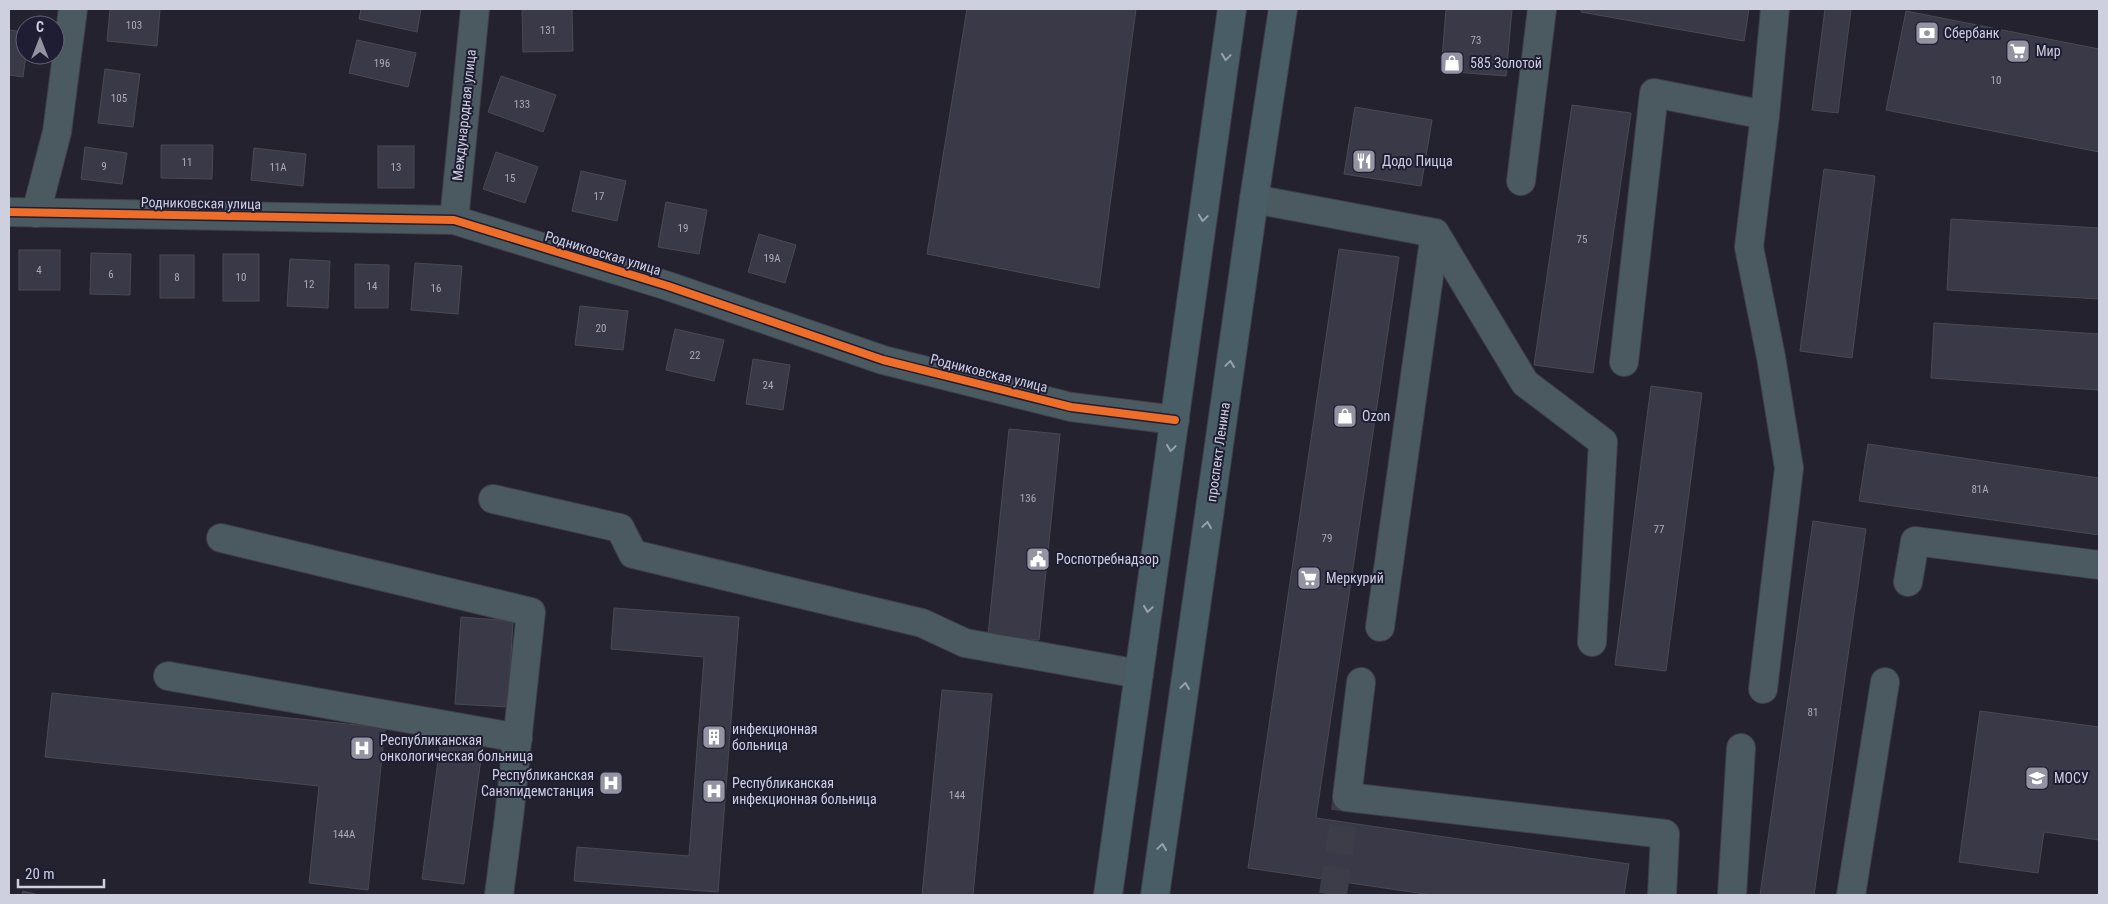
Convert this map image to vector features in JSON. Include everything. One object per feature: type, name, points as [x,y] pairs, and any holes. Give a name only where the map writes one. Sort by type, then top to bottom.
[{"type":"main road","points":[[1108,895],[1232,9]]},
{"type":"main road","name":"проспект Ленина","points":[[1155,895],[1254,199],[1283,9]]},
{"type":"street","points":[[36,213],[56,132],[73,9]]},
{"type":"street","name":"Международная улица","points":[[454,220],[475,9]]},
{"type":"street","points":[[1520,181],[1542,9]]},
{"type":"street","points":[[1763,689],[1790,468],[1771,357],[1749,247],[1765,115],[1775,9]]},
{"type":"street","points":[[1624,362],[1654,93],[1765,115]]},
{"type":"street","points":[[1254,199],[1435,233],[1525,383],[1603,442],[1592,642]]},
{"type":"street","name":"Родниковская улица","points":[[9,212],[454,220],[668,286],[883,360],[1071,407],[1175,420]]},
{"type":"street","points":[[1380,627],[1435,233]]},
{"type":"street","points":[[493,499],[620,528],[633,554],[922,622],[965,643],[1139,674]]},
{"type":"street","points":[[221,538],[531,612],[499,895]]},
{"type":"street","points":[[1908,582],[1915,542],[2099,565]]},
{"type":"street","points":[[168,676],[518,738]]},
{"type":"street","points":[[1361,682],[1347,797],[1665,834],[1662,895]]},
{"type":"street","points":[[1851,895],[1885,682]]},
{"type":"street","points":[[1732,895],[1741,748]]},
{"type":"building","points":[[110,9],[160,9],[157,46],[107,41]]},
{"type":"building","points":[[361,9],[421,9],[417,32],[359,19]]},
{"type":"building","points":[[522,9],[572,9],[573,51],[523,52]]},
{"type":"building","points":[[967,9],[1136,9],[1099,288],[927,254]]},
{"type":"building","points":[[1446,9],[1512,9],[1506,76],[1441,71]]},
{"type":"building","points":[[1581,9],[1749,9],[1744,41],[1581,12]]},
{"type":"building","points":[[1825,9],[1851,9],[1838,113],[1812,110]]},
{"type":"building","points":[[1906,11],[2099,49],[2099,152],[1886,110]]},
{"type":"building","points":[[9,30],[15,31],[15,65],[25,65],[23,77],[9,75]]},
{"type":"building","points":[[357,40],[416,53],[408,87],[349,73]]},
{"type":"building","points":[[105,69],[140,74],[133,127],[98,123]]},
{"type":"building","points":[[501,76],[556,95],[543,132],[488,112]]},
{"type":"building","points":[[1572,105],[1631,113],[1593,373],[1534,365]]},
{"type":"building","points":[[1355,107],[1432,120],[1421,186],[1344,174]]},
{"type":"building","points":[[161,145],[213,145],[212,179],[161,178]]},
{"type":"building","points":[[378,146],[414,146],[414,188],[378,188]]},
{"type":"building","points":[[85,147],[127,153],[122,184],[81,179]]},
{"type":"building","points":[[254,148],[306,154],[303,186],[251,180]]},
{"type":"building","points":[[496,152],[538,167],[525,203],[483,189]]},
{"type":"building","points":[[1824,169],[1875,176],[1852,358],[1800,351]]},
{"type":"building","points":[[581,171],[626,181],[617,221],[572,211]]},
{"type":"building","points":[[666,202],[707,210],[699,254],[658,247]]},
{"type":"building","points":[[1951,219],[2099,228],[2099,299],[1947,290]]},
{"type":"building","points":[[759,234],[796,245],[785,283],[748,272]]},
{"type":"building","points":[[1339,249],[1399,257],[1316,818],[1629,864],[1624,895],[1432,895],[1248,868]]},
{"type":"building","points":[[19,250],[60,250],[60,290],[19,290]]},
{"type":"building","points":[[91,253],[131,254],[130,295],[90,294]]},
{"type":"building","points":[[223,254],[259,254],[259,301],[223,301]]},
{"type":"building","points":[[160,255],[194,255],[194,298],[160,298]]},
{"type":"building","points":[[290,259],[330,261],[328,308],[287,306]]},
{"type":"building","points":[[415,263],[462,266],[458,314],[411,310]]},
{"type":"building","points":[[355,264],[389,265],[388,308],[355,308]]},
{"type":"building","points":[[580,306],[628,311],[623,350],[575,345]]},
{"type":"building","points":[[1934,323],[2099,334],[2099,390],[1931,378]]},
{"type":"building","points":[[675,329],[724,340],[714,381],[666,370]]},
{"type":"building","points":[[753,359],[790,365],[783,410],[746,404]]},
{"type":"building","points":[[1651,386],[1702,393],[1666,671],[1615,665]]},
{"type":"building","points":[[1009,429],[1060,434],[1039,640],[988,635]]},
{"type":"building","points":[[1868,444],[2099,478],[2099,535],[1859,501]]},
{"type":"building","points":[[1813,521],[1866,529],[1814,895],[1760,895]]},
{"type":"building","name":"инфекционная больница","points":[[614,608],[739,617],[718,892],[574,881],[577,847],[689,856],[704,657],[611,649]]},
{"type":"building","points":[[461,617],[513,621],[508,707],[455,704]]},
{"type":"building","points":[[942,690],[992,694],[973,895],[922,895]]},
{"type":"building","points":[[52,693],[385,728],[368,890],[309,883],[319,786],[45,757]]},
{"type":"building","points":[[1980,711],[2099,727],[2099,840],[2044,832],[2038,873],[1959,862]]},
{"type":"building","points":[[441,739],[483,744],[464,884],[422,879]]},
{"type":"building","points":[[23,891],[39,895],[22,895]]},
{"type":"tunnel","points":[[1333,895],[1347,797]]},
{"type":"cycle path","points":[[9,212],[454,220],[668,286],[883,360],[1071,407],[1175,420]]},
{"type":"place","name":"Сбербанк","points":[[1927,33]]},
{"type":"place","name":"Мир","points":[[2018,51]]},
{"type":"place","name":"585 Золотой","points":[[1452,63]]},
{"type":"place","name":"Додо Пицца","points":[[1364,161]]},
{"type":"place","name":"Ozon","points":[[1345,416]]},
{"type":"place","name":"Роспотребнадзор","points":[[1038,559]]},
{"type":"place","name":"Меркурий","points":[[1309,578]]},
{"type":"place","name":"инфекционная больница","points":[[714,737]]},
{"type":"place","name":"Республиканская онкологическая больница","points":[[362,748]]},
{"type":"place","name":"МОСУ","points":[[2037,778]]},
{"type":"place","name":"Республиканская Санэпидемстанция","points":[[611,783]]},
{"type":"place","name":"Республиканская инфекционная больница","points":[[714,791]]}]
